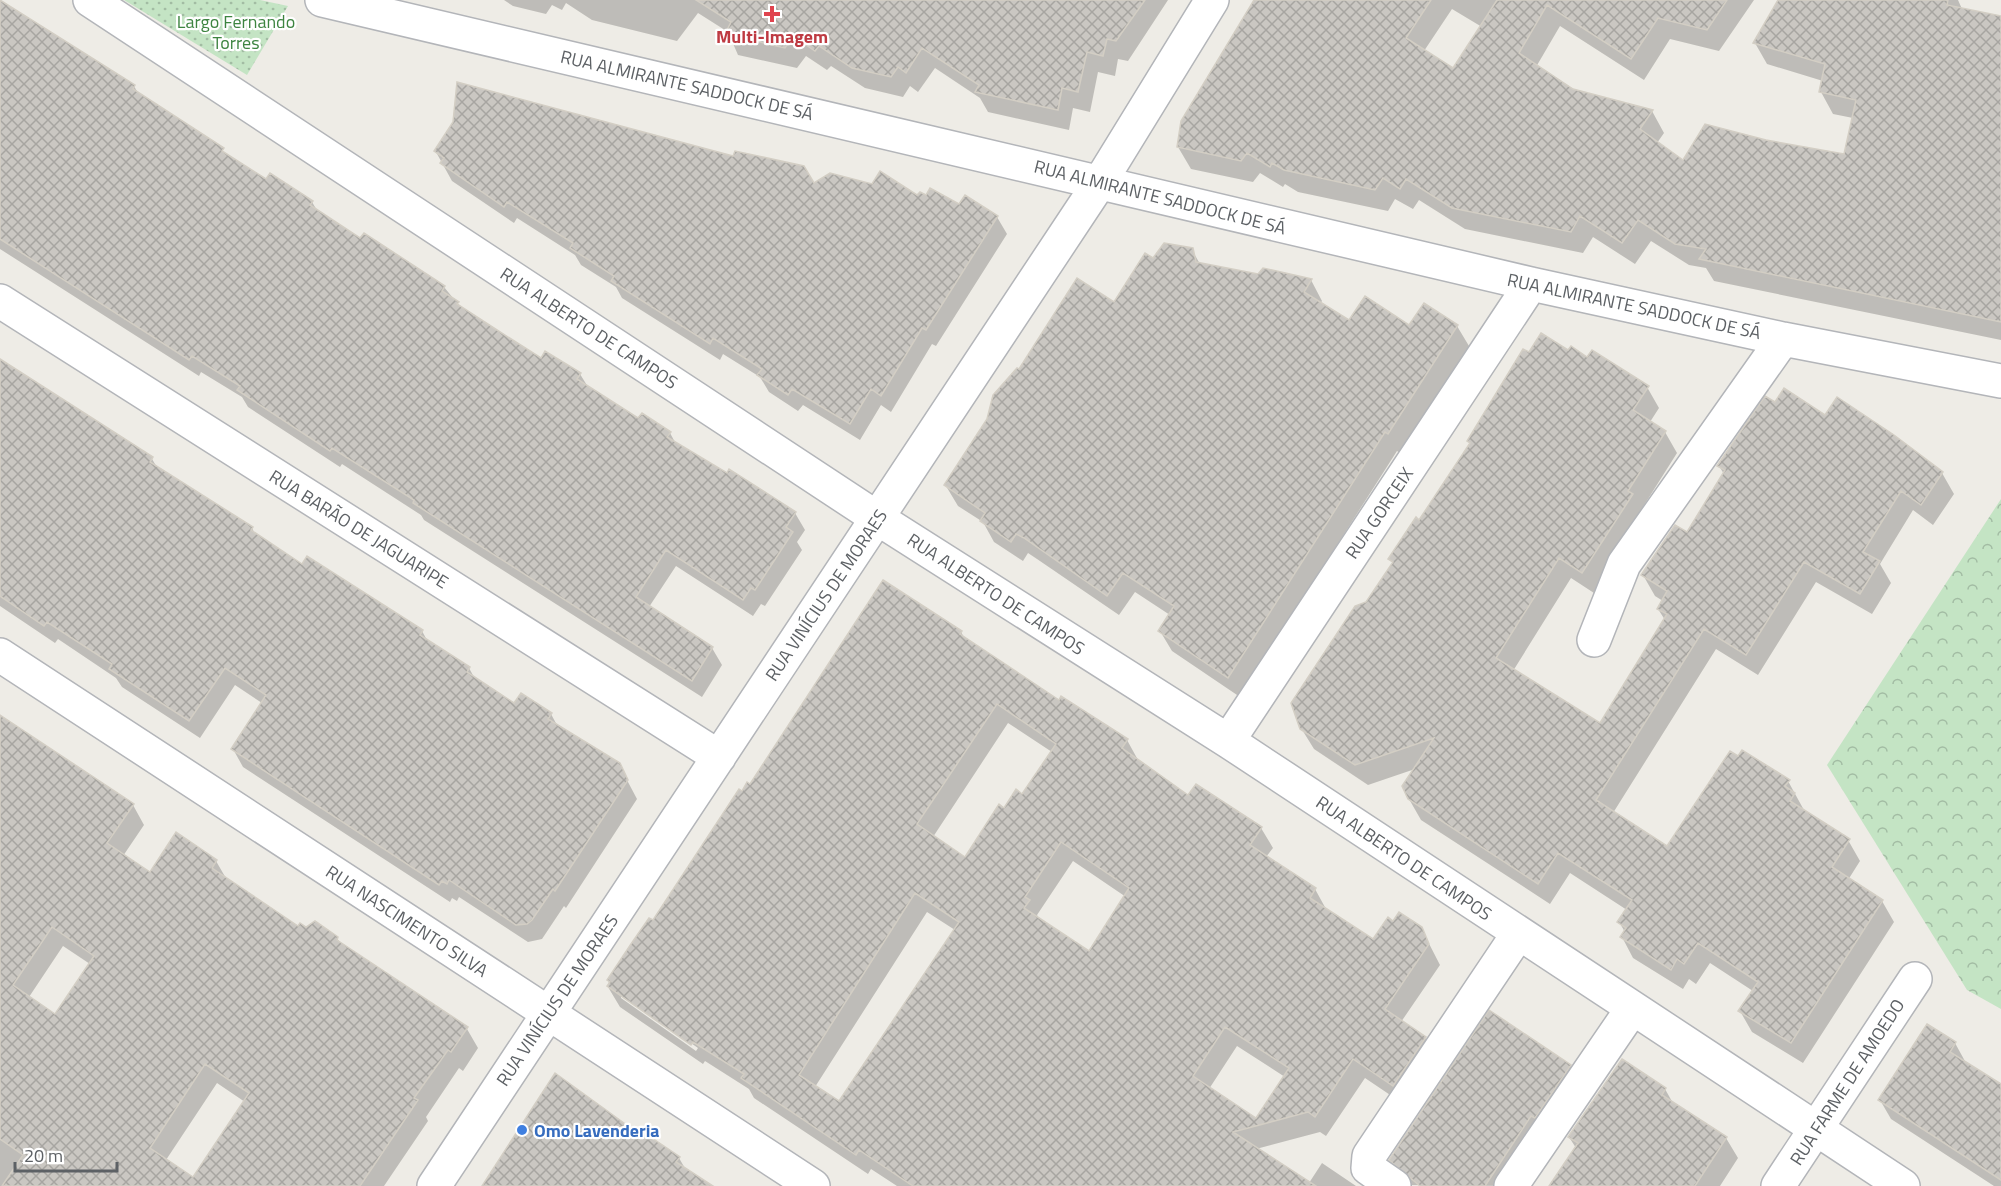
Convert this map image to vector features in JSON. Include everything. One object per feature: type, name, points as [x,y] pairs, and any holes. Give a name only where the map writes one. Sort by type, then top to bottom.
[{"type":"street","name":"RUA ALBERTO DE CAMPOS","points":[[91,0],[877,518],[1228,741],[1903,1186]]},
{"type":"street","name":"RUA ALMIRANTE SADDOCK DE SÁ","points":[[322,0],[1531,284],[1783,339],[2001,381]]},
{"type":"street","name":"RUA VINÍCIUS DE MORAES","points":[[434,1186],[1100,182],[1212,0]]},
{"type":"street","name":"RUA GORCEIX","points":[[1228,741],[1531,284]]},
{"type":"street","name":"RUA BARÃO DE JAGUARIPE","points":[[0,302],[718,757]]},
{"type":"street","points":[[1594,640],[1624,564],[1783,339]]},
{"type":"street","name":"RUA NASCIMENTO SILVA","points":[[0,655],[813,1186]]},
{"type":"street","points":[[1394,1186],[1368,1168],[1369,1156],[1518,934]]},
{"type":"street","name":"RUA FARME DE AMOEDO","points":[[1778,1186],[1915,979]]},
{"type":"street","points":[[1510,1186],[1632,1009]]},
{"type":"green space","name":"Largo Fernando Torres","points":[[124,0],[260,0],[288,6],[247,75]]},
{"type":"green space","points":[[2001,499],[2001,1009],[1967,990],[1827,765]]},
{"type":"building","points":[[0,0],[135,85],[133,89],[224,148],[222,151],[266,179],[270,173],[313,201],[310,205],[360,238],[364,233],[445,286],[442,291],[459,302],[457,304],[497,330],[541,358],[545,351],[581,373],[577,379],[638,418],[642,413],[671,432],[667,437],[727,473],[729,469],[796,512],[786,527],[793,532],[755,590],[751,588],[743,600],[666,550],[636,597],[713,647],[692,681],[413,503],[414,500],[332,448],[330,451],[237,390],[240,386],[192,356],[189,360],[0,239]]},
{"type":"building","points":[[696,0],[1145,0],[1116,41],[1107,39],[1103,56],[1087,52],[1078,92],[1062,88],[1058,110],[975,92],[979,85],[922,48],[906,73],[898,67],[891,77],[852,68],[819,46],[815,51],[793,36],[785,48],[725,34],[731,22]]},
{"type":"building","points":[[1254,0],[1431,0],[1406,38],[1453,68],[1497,0],[1727,0],[1707,30],[1658,18],[1631,59],[1547,5],[1519,53],[1573,89],[1653,110],[1640,129],[1683,160],[1705,124],[1766,140],[1844,154],[1856,100],[1819,92],[1825,64],[1753,43],[1778,0],[1948,0],[1947,5],[2001,16],[2001,322],[1699,259],[1706,249],[1675,244],[1638,220],[1622,243],[1580,216],[1571,232],[1452,208],[1406,179],[1400,189],[1383,178],[1375,190],[1284,170],[1272,163],[1270,167],[1247,153],[1241,161],[1177,147],[1181,121]]},
{"type":"building","points":[[457,82],[733,156],[735,151],[804,166],[814,183],[830,173],[872,184],[880,171],[917,195],[920,192],[926,195],[930,188],[959,204],[965,195],[998,216],[926,330],[922,328],[881,396],[871,389],[850,424],[792,389],[788,395],[757,375],[762,369],[713,338],[710,344],[611,281],[614,276],[570,248],[573,243],[507,202],[504,207],[440,163],[444,158],[434,151],[453,122]]},
{"type":"building","points":[[1164,243],[1193,248],[1196,262],[1258,274],[1263,268],[1312,279],[1304,292],[1349,320],[1365,296],[1409,325],[1424,303],[1458,325],[1388,434],[1385,432],[1228,678],[1158,631],[1174,606],[1123,573],[1107,596],[1024,538],[1016,534],[1011,542],[980,521],[985,513],[944,485],[987,419],[993,395],[1017,368],[1019,369],[1077,278],[1114,302],[1145,253],[1153,258]]},
{"type":"building","points":[[1541,333],[1568,350],[1571,346],[1587,357],[1592,350],[1649,386],[1633,410],[1666,431],[1628,491],[1633,494],[1582,573],[1559,558],[1496,658],[1600,723],[1667,614],[1657,609],[1667,591],[1641,575],[1675,525],[1687,532],[1725,470],[1717,466],[1765,396],[1775,402],[1784,388],[1825,415],[1837,397],[1894,435],[1943,472],[1921,505],[1901,491],[1863,552],[1880,561],[1860,594],[1804,562],[1746,655],[1704,629],[1596,800],[1667,846],[1730,751],[1738,756],[1742,750],[1790,780],[1785,786],[1795,793],[1790,801],[1850,839],[1832,867],[1883,900],[1791,1043],[1738,1011],[1758,982],[1698,943],[1684,964],[1677,959],[1671,970],[1620,937],[1626,928],[1617,922],[1632,900],[1558,853],[1538,884],[1408,799],[1402,786],[1434,738],[1355,765],[1300,729],[1291,703],[1355,606],[1366,602],[1393,562],[1388,559],[1416,517],[1419,520],[1470,443],[1467,441],[1523,349],[1529,352]]},
{"type":"building","points":[[0,359],[153,457],[150,462],[253,527],[251,530],[302,564],[307,556],[423,630],[420,635],[470,667],[467,672],[514,703],[521,693],[552,713],[548,719],[620,763],[628,780],[555,891],[553,889],[532,920],[527,924],[516,925],[449,880],[447,884],[442,881],[439,885],[231,749],[266,695],[225,668],[189,721],[109,669],[112,664],[47,622],[44,626],[0,596]]},
{"type":"building","points":[[883,580],[962,631],[960,634],[1059,700],[1061,696],[1128,739],[1122,748],[1188,795],[1196,784],[1262,827],[1250,845],[1316,888],[1310,898],[1373,939],[1388,917],[1393,921],[1399,912],[1422,927],[1429,944],[1385,1009],[1426,1037],[1393,1086],[1353,1059],[1315,1117],[1308,1112],[1233,1132],[1316,1186],[913,1186],[859,1150],[856,1155],[741,1078],[744,1074],[693,1042],[691,1045],[607,986],[610,982],[607,980],[631,944],[649,918],[653,920],[739,789],[742,791],[747,782],[750,784]],"holes":[[[997,704],[1056,744],[1022,794],[1016,789],[1004,808],[999,804],[965,857],[917,824]],[[1061,842],[1129,888],[1089,951],[1024,908],[1030,900],[1025,897]],[[915,893],[959,922],[839,1101],[799,1075]],[[1225,1027],[1289,1068],[1256,1118],[1193,1076]]]},
{"type":"building","points":[[0,715],[134,804],[107,843],[150,872],[176,832],[217,860],[212,868],[298,926],[300,923],[306,927],[315,921],[338,937],[337,940],[468,1027],[451,1052],[448,1050],[414,1098],[418,1100],[360,1186],[2,1186],[23,1155],[0,1139]],"holes":[[[52,927],[94,956],[55,1014],[13,985]],[[205,1064],[249,1093],[193,1177],[150,1148]]]},
{"type":"building","points":[[1489,1010],[1571,1065],[1535,1118],[1531,1116],[1485,1186],[1420,1186],[1389,1160]]},
{"type":"building","points":[[1927,1024],[1956,1042],[1950,1052],[2001,1084],[2001,1180],[1878,1100]]},
{"type":"building","points":[[1622,1059],[1666,1088],[1662,1095],[1727,1137],[1695,1186],[1549,1186],[1578,1143],[1568,1137]]},
{"type":"building","points":[[555,1073],[635,1131],[637,1128],[680,1157],[676,1162],[713,1186],[482,1186]]},
{"type":"place","name":"Multi-Imagem","points":[[772,14]]},
{"type":"place","name":"Omo Lavenderia","points":[[522,1130]]}]
